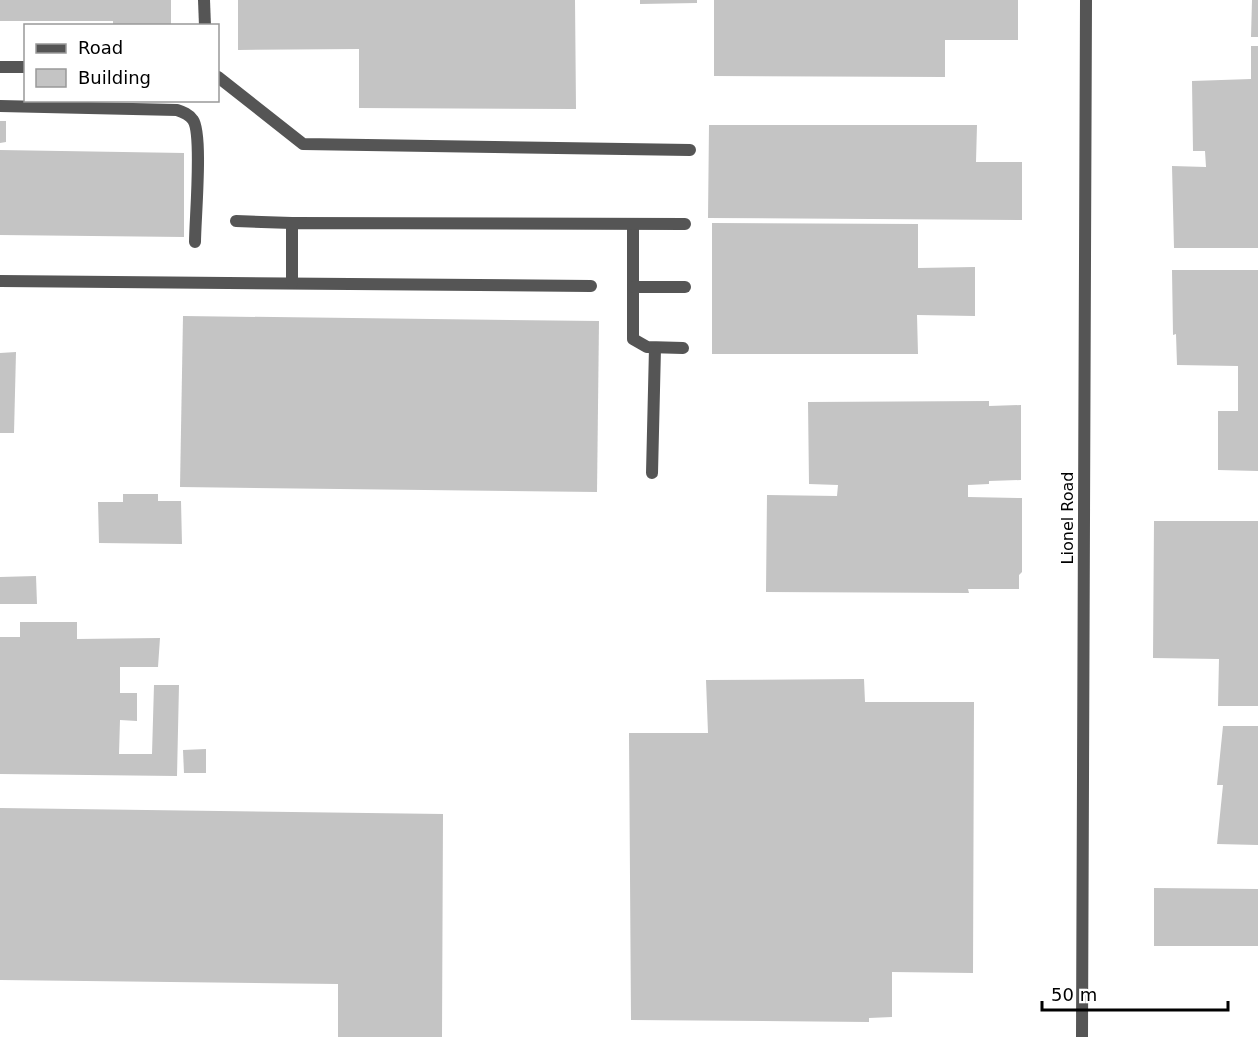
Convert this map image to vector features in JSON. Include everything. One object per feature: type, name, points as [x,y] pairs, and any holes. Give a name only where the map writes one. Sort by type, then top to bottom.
[{"type":"street","points":[[204,0],[205,24]]},
{"type":"street","name":"Lionel Road","points":[[1082,1037],[1086,0]]},
{"type":"street","points":[[0,67],[24,67]]},
{"type":"street","points":[[219,78],[303,144],[690,150]]},
{"type":"street","points":[[0,106],[177,110],[186,114],[193,120],[198,139],[195,242]]},
{"type":"street","points":[[236,221],[685,224]]},
{"type":"street","points":[[292,223],[292,283]]},
{"type":"street","points":[[633,224],[633,339],[640,345],[655,348],[683,348]]},
{"type":"street","points":[[0,280],[591,286]]},
{"type":"street","points":[[633,287],[685,287]]},
{"type":"street","points":[[652,473],[655,348]]},
{"type":"building","points":[[0,0],[171,0],[171,24],[113,24],[113,21],[0,21]]},
{"type":"building","points":[[238,0],[575,0],[576,109],[359,108],[359,49],[238,50]]},
{"type":"building","points":[[640,0],[697,0],[697,3],[640,4]]},
{"type":"building","points":[[714,0],[1018,0],[1018,40],[945,40],[945,77],[714,76]]},
{"type":"building","points":[[1252,0],[1258,0],[1258,37],[1251,37]]},
{"type":"building","points":[[1251,46],[1258,46],[1258,248],[1174,248],[1172,166],[1206,167],[1205,151],[1193,151],[1192,81],[1251,79]]},
{"type":"building","points":[[0,121],[6,121],[6,142],[0,143]]},
{"type":"building","points":[[709,125],[977,125],[976,162],[1022,162],[1022,220],[708,218]]},
{"type":"building","points":[[0,150],[184,153],[184,237],[0,235]]},
{"type":"building","points":[[712,223],[918,224],[918,268],[975,267],[975,316],[917,315],[918,354],[712,354]]},
{"type":"building","points":[[1172,270],[1258,270],[1258,471],[1218,470],[1218,411],[1238,411],[1238,366],[1177,365],[1176,334],[1173,335]]},
{"type":"building","points":[[183,316],[599,321],[597,492],[180,487]]},
{"type":"building","points":[[16,352],[14,433],[0,433],[0,353]]},
{"type":"building","points":[[989,401],[989,406],[1021,405],[1021,480],[989,481],[989,484],[968,485],[968,497],[1022,498],[1022,572],[1019,575],[1019,589],[968,589],[969,593],[766,592],[767,495],[837,496],[838,485],[809,484],[808,402]]},
{"type":"building","points":[[123,494],[158,494],[158,501],[181,501],[182,544],[99,543],[98,502],[123,502]]},
{"type":"building","points":[[1154,521],[1258,521],[1258,706],[1218,706],[1219,659],[1153,658]]},
{"type":"building","points":[[36,576],[37,604],[0,604],[0,577]]},
{"type":"building","points":[[20,622],[77,622],[77,639],[160,638],[158,667],[120,667],[120,693],[137,693],[137,721],[120,720],[119,754],[152,754],[154,685],[179,685],[177,776],[0,774],[0,637],[20,637]]},
{"type":"building","points":[[864,679],[865,702],[974,702],[973,973],[892,972],[892,1017],[869,1018],[869,1022],[631,1020],[629,733],[708,733],[706,680]]},
{"type":"building","points":[[1223,726],[1258,726],[1258,845],[1217,844],[1223,785],[1217,785]]},
{"type":"building","points":[[206,749],[206,773],[184,773],[183,750]]},
{"type":"building","points":[[0,808],[443,814],[442,1037],[338,1037],[338,984],[0,980]]},
{"type":"building","points":[[1154,888],[1258,889],[1258,946],[1154,946]]}]
